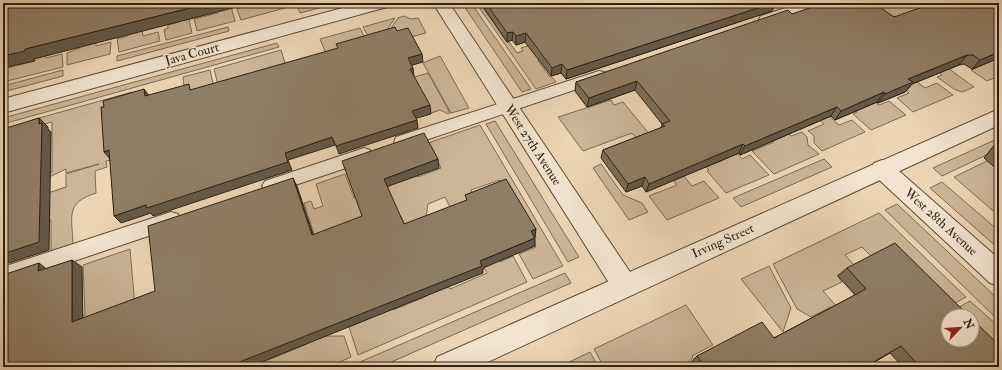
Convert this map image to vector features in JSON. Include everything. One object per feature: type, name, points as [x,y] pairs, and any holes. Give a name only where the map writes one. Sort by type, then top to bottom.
[{"type":"street","name":"Java Court","points":[[3,106],[381,3]]},
{"type":"street","name":"West 27th Avenue","points":[[441,3],[625,286]]},
{"type":"street","name":"Irving Street","points":[[447,367],[999,116]]},
{"type":"street","name":"West 28th Avenue","points":[[882,169],[999,275]]},
{"type":"lane","points":[[754,23],[814,3]]},
{"type":"lane","points":[[259,190],[613,71]]},
{"type":"lane","points":[[3,276],[184,216]]},
{"type":"shaded area","points":[[138,3],[143,36],[158,32],[160,41],[119,52],[117,39],[128,36],[127,32]]},
{"type":"shaded area","points":[[185,3],[192,33],[166,40],[164,30],[168,28],[168,25],[176,23],[175,20]]},
{"type":"shaded area","points":[[230,3],[235,21],[197,31],[194,19],[218,13],[217,9]]},
{"type":"shaded area","points":[[255,3],[291,3],[292,6],[241,20],[237,9]]},
{"type":"shaded area","points":[[318,3],[338,3],[300,13],[298,8]]},
{"type":"shaded area","points":[[462,3],[471,3],[531,89],[522,92]]},
{"type":"shaded area","points":[[476,3],[486,3],[488,7],[483,8],[507,42],[509,42],[517,53],[523,51],[521,48],[552,39],[563,53],[538,61],[550,77],[552,77],[556,82],[536,89]]},
{"type":"shaded area","points":[[860,3],[922,3],[960,29],[889,24]]},
{"type":"shaded area","points":[[94,11],[96,46],[111,42],[110,54],[67,65],[67,53],[80,48],[80,43]]},
{"type":"shaded area","points":[[404,16],[411,19],[418,18],[426,33],[411,37],[389,31],[398,18]]},
{"type":"shaded area","points":[[395,18],[386,31],[371,42],[363,27]]},
{"type":"shaded area","points":[[36,21],[46,51],[46,58],[62,54],[63,67],[3,82],[3,69],[35,61]]},
{"type":"shaded area","points":[[228,27],[229,31],[117,61],[117,56]]},
{"type":"shaded area","points":[[360,28],[369,47],[327,56],[320,39]]},
{"type":"shaded area","points":[[905,37],[974,87],[962,92],[954,89],[937,77],[942,75]]},
{"type":"shaded area","points":[[861,39],[925,88],[937,83],[953,95],[913,112],[897,98],[909,93],[852,48]]},
{"type":"shaded area","points":[[277,43],[279,47],[3,124],[3,118]]},
{"type":"shaded area","points":[[281,50],[286,66],[218,85],[214,69]]},
{"type":"shaded area","points":[[990,55],[999,61],[999,76],[987,81],[971,70],[992,61],[986,57]]},
{"type":"shaded area","points":[[440,56],[469,108],[451,113],[423,63]]},
{"type":"shaded area","points":[[752,59],[790,81],[839,125],[852,120],[865,132],[822,151],[814,143],[814,136],[808,131],[824,124]]},
{"type":"shaded area","points":[[63,70],[63,76],[3,92],[3,86]]},
{"type":"shaded area","points":[[210,70],[215,92],[185,94],[183,77]]},
{"type":"shaded area","points":[[428,73],[450,113],[448,114],[440,110],[431,113],[422,95],[394,83]]},
{"type":"shaded area","points":[[851,81],[879,105],[889,101],[906,115],[871,130],[853,114],[857,112],[854,109]]},
{"type":"shaded area","points":[[132,92],[132,97],[106,107],[110,160],[106,161],[107,167],[95,171],[96,193],[79,201],[72,212],[73,244],[51,251],[51,220],[9,233],[7,267],[3,268],[3,208],[66,187],[66,174],[99,164],[66,173],[66,169],[47,178],[47,173],[52,172],[52,122],[32,127],[32,120]]},
{"type":"shaded area","points":[[750,96],[791,136],[802,132],[807,137],[808,145],[819,154],[774,174],[752,151],[774,142],[733,102]]},
{"type":"shaded area","points":[[611,100],[614,105],[623,102],[692,186],[704,181],[719,198],[667,220],[649,196],[677,185],[642,141],[639,141],[632,133],[583,151],[558,117]]},
{"type":"shaded area","points":[[495,121],[579,257],[568,262],[486,124]]},
{"type":"shaded area","points":[[480,125],[563,266],[533,279],[519,254],[536,247],[532,239],[536,237],[507,187],[504,187],[500,180],[471,190],[475,198],[453,213],[445,197],[428,204],[425,222],[407,229],[401,216],[395,218],[368,193],[391,185],[380,160],[406,151],[418,177],[441,168],[428,143]]},
{"type":"shaded area","points":[[722,136],[742,159],[750,155],[769,175],[726,193],[707,171],[709,170],[706,167],[724,160],[708,142]]},
{"type":"shaded area","points":[[999,138],[999,149],[942,176],[933,168]]},
{"type":"shaded area","points":[[824,159],[832,167],[741,207],[733,198]]},
{"type":"shaded area","points":[[991,159],[999,166],[999,216],[954,177]]},
{"type":"shaded area","points":[[601,164],[623,195],[642,203],[648,212],[629,220],[593,168]]},
{"type":"shaded area","points":[[345,174],[354,198],[360,197],[370,222],[317,243],[304,203],[311,201],[314,209],[323,206],[316,184]]},
{"type":"shaded area","points":[[942,182],[999,231],[999,249],[930,188]]},
{"type":"shaded area","points":[[897,204],[999,300],[999,321],[885,210]]},
{"type":"shaded area","points":[[879,213],[966,297],[947,308],[940,308],[872,257],[862,247],[845,255],[855,266],[837,275],[842,282],[823,291],[868,342],[864,344],[831,307],[811,317],[797,309],[773,264]]},
{"type":"shaded area","points":[[130,249],[135,307],[107,318],[36,333],[85,315],[83,265]]},
{"type":"shaded area","points":[[495,254],[500,262],[513,256],[527,282],[358,355],[349,327],[368,319],[389,299],[393,310],[425,297],[421,287],[444,277],[450,289],[487,273],[481,262]]},
{"type":"shaded area","points":[[769,266],[791,308],[783,332],[741,279]]},
{"type":"shaded area","points":[[565,273],[571,283],[380,367],[361,367],[360,362]]},
{"type":"shaded area","points":[[288,274],[324,336],[344,336],[351,357],[328,367],[234,367],[253,353],[256,365],[307,344]]},
{"type":"shaded area","points":[[970,301],[978,308],[958,308]]},
{"type":"shaded area","points":[[686,305],[713,345],[692,356],[693,358],[688,362],[691,367],[604,367],[594,349]]},
{"type":"shaded area","points":[[980,310],[999,327],[999,364],[980,344]]},
{"type":"shaded area","points":[[590,352],[598,367],[559,367]]},
{"type":"building","points":[[3,3],[210,3],[25,49],[25,51],[3,56]]},
{"type":"building","points":[[486,3],[773,3],[567,70],[562,64],[552,68],[526,33],[516,36],[513,32],[507,33]]},
{"type":"building","points":[[824,3],[874,3],[894,17],[934,3],[999,3],[999,52],[980,60],[973,55],[967,55],[908,79],[913,82],[885,94],[884,92],[841,111],[837,107],[745,146],[743,144],[649,184],[645,177],[628,184],[603,150],[665,126],[662,124],[670,121],[637,81],[589,98],[576,82],[788,10],[792,14]]},
{"type":"building","points":[[395,27],[397,31],[408,28],[422,54],[408,58],[413,68],[410,69],[430,105],[412,111],[417,120],[336,146],[332,137],[285,153],[288,162],[147,208],[146,205],[114,216],[109,150],[104,152],[101,107],[104,107],[103,101],[144,89],[145,96],[189,84],[190,90],[338,48],[336,44]]},
{"type":"building","points":[[39,118],[39,124],[42,123],[39,242],[3,254],[3,225],[7,174],[3,175],[3,129]]},
{"type":"building","points":[[424,133],[438,159],[384,179],[404,224],[467,200],[465,195],[506,179],[536,229],[531,231],[535,238],[480,261],[482,266],[227,367],[3,367],[3,275],[39,263],[38,271],[72,260],[72,322],[155,291],[148,226],[293,178],[312,235],[362,216],[342,161]]},
{"type":"building","points":[[999,143],[999,152],[994,149]]},
{"type":"building","points":[[895,243],[961,308],[940,308],[940,348],[980,348],[980,327],[999,345],[999,367],[939,367],[934,362],[927,367],[920,367],[901,346],[865,367],[705,367],[697,356],[762,322],[774,338],[866,289],[847,268]]}]
